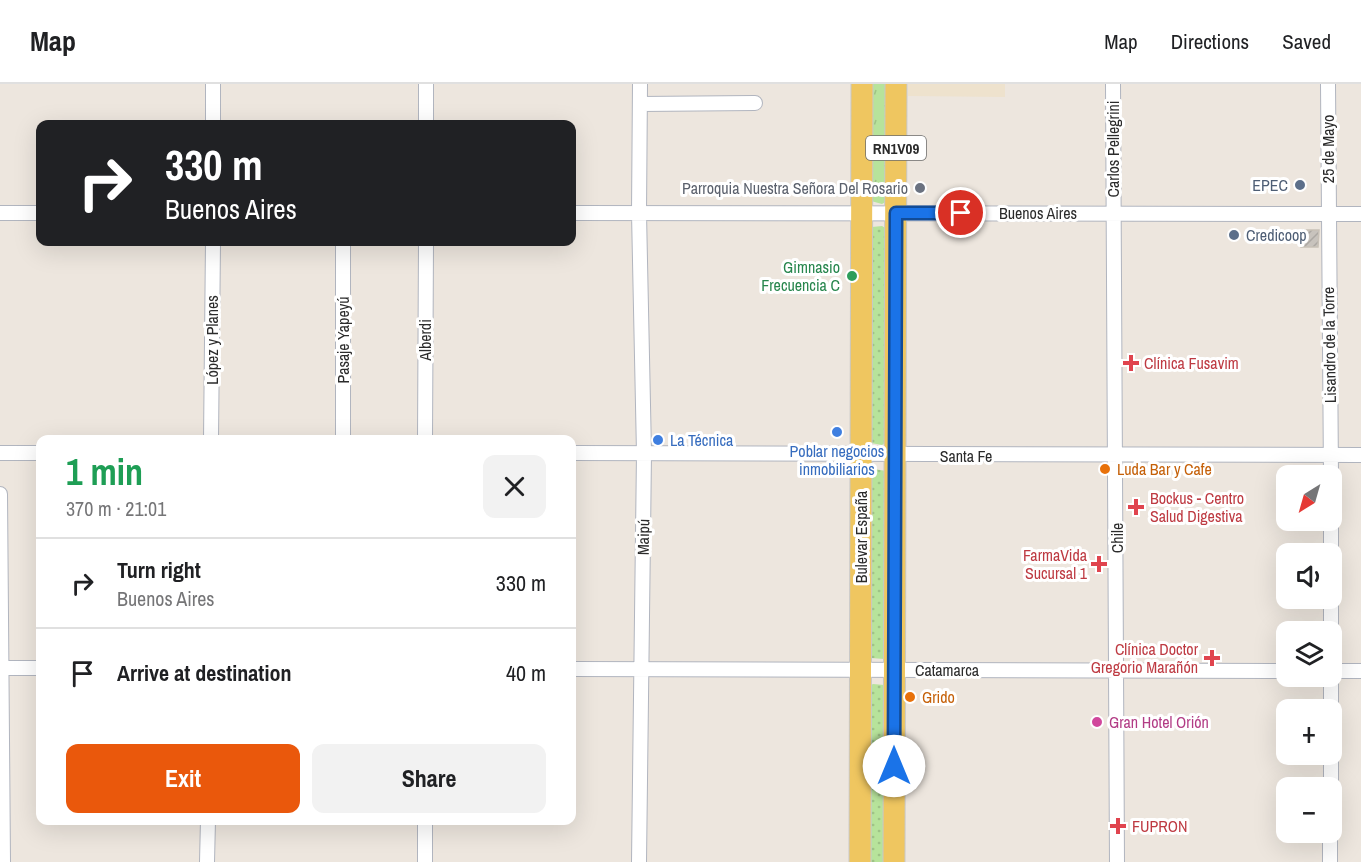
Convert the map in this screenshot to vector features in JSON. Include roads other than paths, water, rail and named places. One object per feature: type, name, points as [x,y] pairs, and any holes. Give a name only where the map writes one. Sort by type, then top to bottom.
[{"type":"main road","name":"RN1V09","points":[[861,213],[862,84]]},
{"type":"main road","name":"RN1V09","points":[[896,84],[896,213]]},
{"type":"main road","name":"Bulevar España","points":[[861,213],[861,862]]},
{"type":"main road","name":"Bulevar España","points":[[894,862],[896,213]]},
{"type":"street","points":[[213,84],[213,120]]},
{"type":"street","points":[[426,84],[426,120]]},
{"type":"street","name":"Maipú","points":[[639,862],[644,453],[639,213],[640,84]]},
{"type":"street","name":"Carlos Pellegrini","points":[[1113,84],[1113,213]]},
{"type":"street","name":"25 de Mayo","points":[[1327,214],[1328,84]]},
{"type":"street","points":[[640,104],[756,104]]},
{"type":"street","points":[[0,213],[36,213]]},
{"type":"street","name":"Buenos Aires","points":[[576,213],[1361,214]]},
{"type":"street","name":"Chile","points":[[1113,213],[1118,670],[1117,862]]},
{"type":"street","name":"Lisandro de la Torre","points":[[1327,214],[1330,465]]},
{"type":"street","name":"López y Planes","points":[[211,435],[213,246]]},
{"type":"street","name":"Pasaje Yapeyú","points":[[343,246],[343,435]]},
{"type":"street","name":"Alberdi","points":[[425,435],[426,246]]},
{"type":"street","points":[[0,453],[36,453]]},
{"type":"street","name":"Santa Fe","points":[[576,453],[1361,455]]},
{"type":"street","points":[[0,494],[3,862]]},
{"type":"street","points":[[2,668],[36,668]]},
{"type":"street","name":"Catamarca","points":[[576,669],[1276,671]]},
{"type":"street","points":[[1342,671],[1361,671]]},
{"type":"street","points":[[207,862],[208,825]]},
{"type":"street","points":[[425,825],[425,862]]},
{"type":"street","points":[[1330,843],[1330,862]]},
{"type":"place","name":"EPEC","points":[[1300,185]]},
{"type":"place","name":"Parroquia Nuestra Señora Del Rosario","points":[[920,188]]},
{"type":"place","name":"Credicoop","points":[[1234,235]]},
{"type":"place","name":"Gimnasio Frecuencia C","points":[[852,276]]},
{"type":"place","name":"Clínica Fusavim","points":[[1131,363]]},
{"type":"place","name":"Poblar negocios inmobiliarios","points":[[837,432]]},
{"type":"place","name":"La Técnica","points":[[658,440]]},
{"type":"place","name":"Luda Bar y Cafe","points":[[1105,469]]},
{"type":"place","name":"Bockus - Centro Salud Digestiva","points":[[1136,507]]},
{"type":"place","name":"FarmaVida Sucursal 1","points":[[1099,564]]},
{"type":"place","name":"Clínica Doctor Gregorio Marañón","points":[[1212,658]]},
{"type":"place","name":"Grido","points":[[910,697]]},
{"type":"place","name":"Gran Hotel Orión","points":[[1097,722]]},
{"type":"place","name":"FUPRON","points":[[1118,826]]}]
